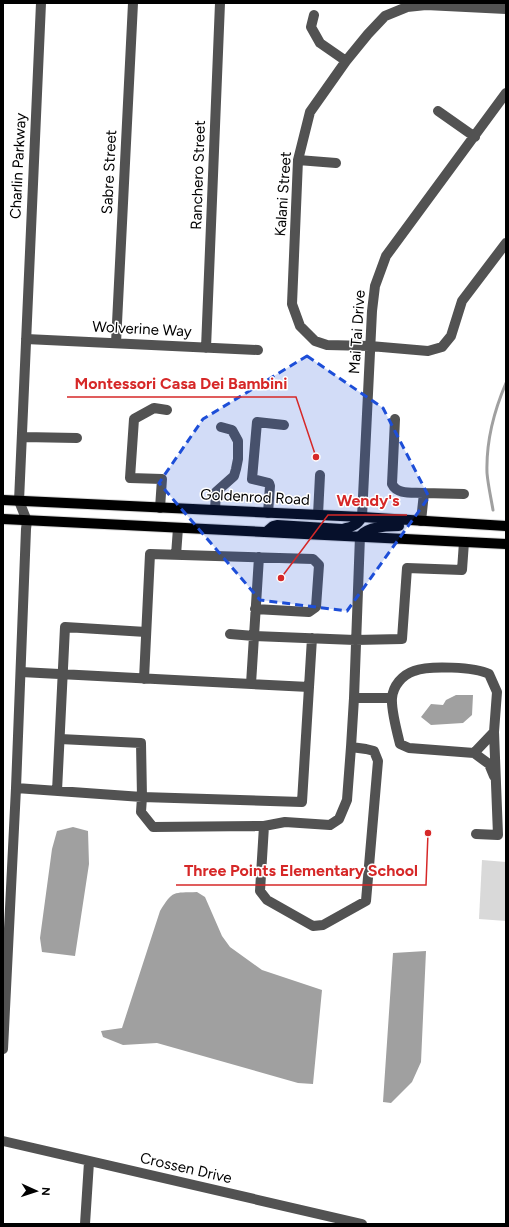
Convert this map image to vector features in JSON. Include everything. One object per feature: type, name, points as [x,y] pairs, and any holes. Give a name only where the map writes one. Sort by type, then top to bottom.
[{"type":"main road","name":"Goldenrod Road","points":[[3,500],[362,517],[506,526]]},
{"type":"main road","points":[[266,532],[273,526],[277,525],[342,529],[351,527],[358,523],[362,517]]},
{"type":"main road","points":[[3,519],[506,544]]},
{"type":"main road","points":[[360,536],[361,534],[370,530],[388,526],[439,528],[444,527],[447,523]]},
{"type":"street","name":"Charlin Parkway","points":[[3,1049],[27,521],[20,501],[41,3]]},
{"type":"street","name":"Sabre Street","points":[[116,343],[133,3]]},
{"type":"street","name":"Ranchero Street","points":[[206,348],[220,3]]},
{"type":"street","name":"Kalani Street","points":[[506,9],[426,4],[407,7],[384,16],[346,61],[310,112],[298,160],[292,304],[300,326],[315,341],[327,345],[370,346],[428,351],[442,347],[451,336],[462,301],[506,243]]},
{"type":"street","points":[[314,15],[311,27],[320,43],[346,61]]},
{"type":"street","name":"Mai Tai Drive","points":[[362,517],[370,346],[375,286],[386,256],[506,93]]},
{"type":"street","points":[[438,111],[475,137]]},
{"type":"street","points":[[298,160],[336,163]]},
{"type":"street","name":"Wolverine Way","points":[[26,339],[258,350]]},
{"type":"street","points":[[160,508],[162,479],[130,478],[134,419],[154,408],[167,410]]},
{"type":"street","points":[[395,419],[392,484],[394,489],[400,492],[464,494]]},
{"type":"street","points":[[268,513],[270,483],[252,479],[257,422],[284,425]]},
{"type":"street","points":[[215,510],[216,492],[234,476],[238,459],[238,441],[232,430],[221,427]]},
{"type":"street","points":[[23,437],[76,438]]},
{"type":"street","points":[[318,515],[320,475]]},
{"type":"street","points":[[421,521],[424,493]]},
{"type":"street","points":[[176,555],[178,528]]},
{"type":"street","points":[[60,739],[141,743],[141,812],[153,827],[264,826],[285,822],[330,825],[339,819],[347,800],[351,747],[360,536]]},
{"type":"street","points":[[230,634],[355,640],[402,639],[407,568],[462,570],[464,542]]},
{"type":"street","points":[[144,679],[150,554],[313,559],[319,565],[316,607],[309,612],[255,609]]},
{"type":"street","points":[[252,684],[255,609],[260,557]]},
{"type":"street","points":[[56,791],[65,627],[146,632]]},
{"type":"street","points":[[16,788],[142,796],[302,802],[312,638]]},
{"type":"street","points":[[476,834],[498,835],[496,780],[494,732],[497,692],[489,674],[483,671],[444,667],[414,671],[399,680],[392,698],[395,723],[400,744],[409,748],[474,753],[488,764],[496,780]]},
{"type":"street","points":[[21,672],[309,687]]},
{"type":"street","points":[[354,698],[392,698]]},
{"type":"street","points":[[474,753],[494,732]]},
{"type":"street","points":[[264,826],[260,891],[267,900],[313,926],[322,925],[366,901],[378,761],[374,751],[351,747]]},
{"type":"street","name":"Crossen Drive","points":[[3,1141],[362,1224]]},
{"type":"street","points":[[85,1224],[90,1162]]},
{"type":"highlighted area","points":[[307,356],[383,408],[429,497],[347,611],[260,600],[159,483],[203,419]]},
{"type":"shaded area","points":[[456,695],[473,695],[472,715],[463,723],[431,725],[421,717],[431,704],[443,705],[446,700]]},
{"type":"shaded area","points":[[73,827],[88,831],[89,864],[75,956],[42,952],[40,938],[52,849],[57,831]]},
{"type":"shaded area","points":[[482,860],[506,862],[506,921],[479,919]]},
{"type":"shaded area","points":[[183,892],[197,892],[205,897],[222,936],[230,947],[262,970],[322,990],[313,1084],[298,1083],[157,1043],[123,1045],[103,1037],[101,1031],[122,1028],[160,911],[164,904],[174,894]]},
{"type":"shaded area","points":[[426,951],[421,1062],[412,1082],[391,1103],[383,1102],[393,953]]},
{"type":"waterway","points":[[493,510],[487,473],[489,439],[494,416],[506,383]]},
{"type":"place","name":"Montessori Casa Dei Bambini","points":[[316,457]]},
{"type":"place","name":"Wendy's","points":[[281,578]]},
{"type":"place","name":"Three Points Elementary School","points":[[428,833]]}]
